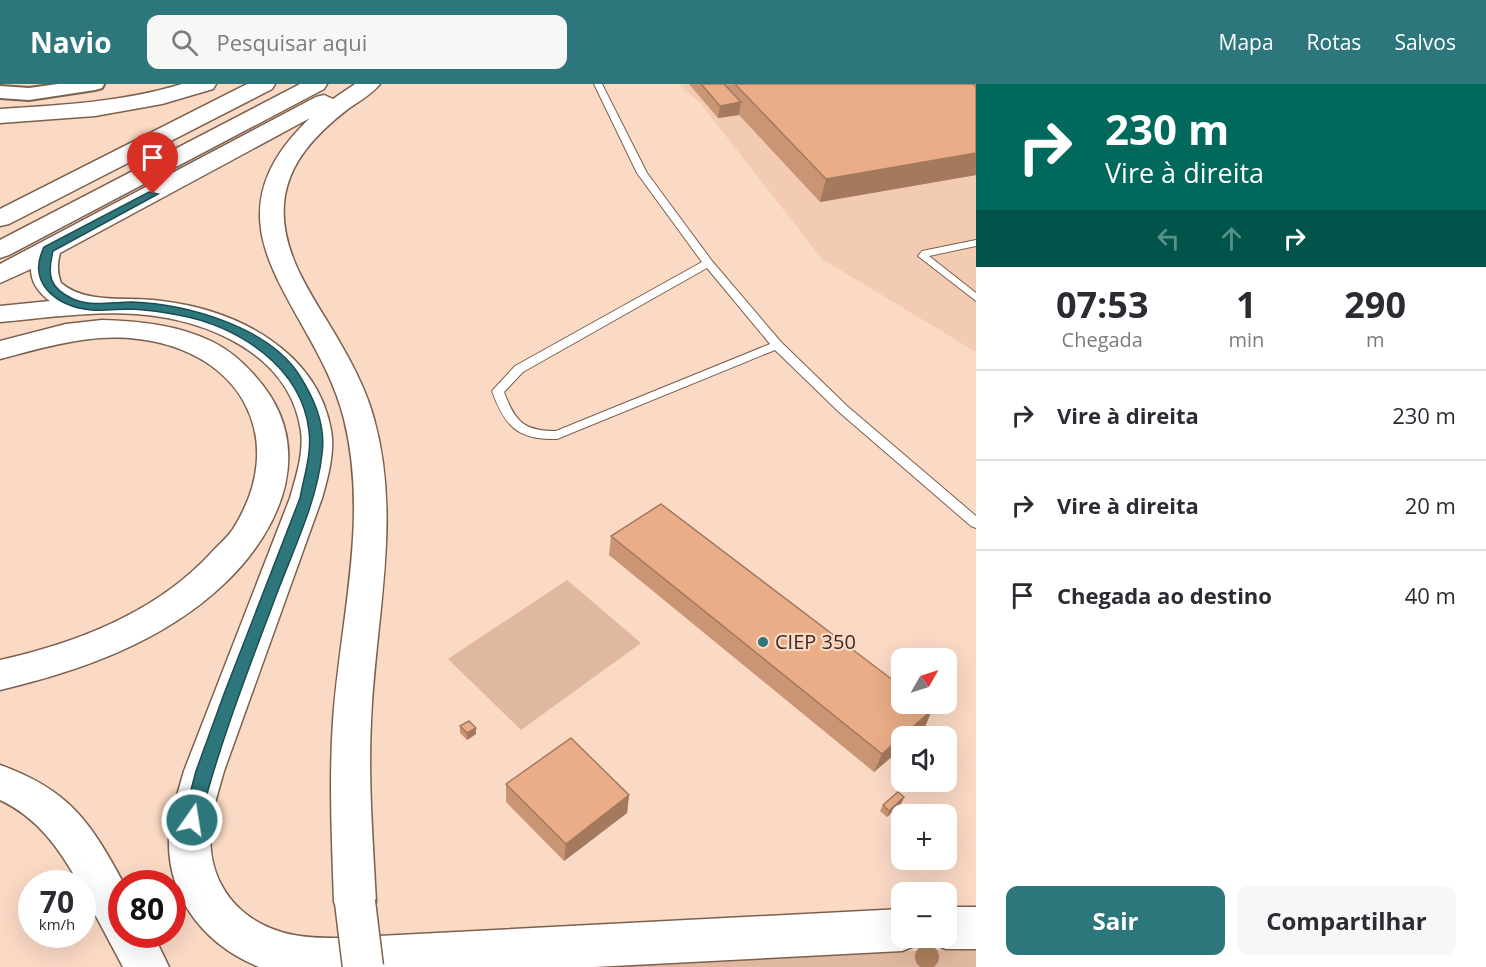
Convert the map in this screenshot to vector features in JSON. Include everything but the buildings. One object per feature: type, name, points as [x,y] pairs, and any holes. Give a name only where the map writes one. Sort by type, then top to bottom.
[{"type":"highway","points":[[0,116],[95,109],[162,97],[206,84]]},
{"type":"highway","points":[[0,219],[264,84]]},
{"type":"highway","points":[[0,250],[316,84]]},
{"type":"highway","points":[[0,275],[358,84]]},
{"type":"highway","points":[[363,967],[355,902],[350,783],[352,719],[372,538],[368,460],[358,418],[344,376],[293,287],[280,257],[272,221],[276,181],[293,150],[321,120],[369,84]]},
{"type":"highway","points":[[0,204],[122,155]]},
{"type":"highway","points":[[48,250],[42,271],[49,286],[69,301],[91,306]]},
{"type":"highway","points":[[0,314],[91,306],[134,306],[178,311],[201,317],[242,333],[277,357],[292,374],[310,404],[316,453],[306,498],[208,760],[194,807],[190,833],[192,869],[202,896],[213,912],[238,935],[255,945],[292,957],[340,959],[891,931]]},
{"type":"highway","points":[[0,351],[42,337],[93,330],[140,331],[182,339],[201,346],[217,354],[235,369],[262,404],[269,421],[274,457],[265,496],[244,537],[230,556],[184,598],[128,634],[64,660],[0,675]]},
{"type":"highway","points":[[0,782],[24,790],[62,820],[108,897]]},
{"type":"highway","points":[[957,928],[976,928]]},
{"type":"highway","points":[[137,948],[147,967]]},
{"type":"street","points":[[0,92],[29,94],[95,84]]},
{"type":"lane","points":[[598,84],[642,172],[708,263],[777,345],[843,409],[976,523]]},
{"type":"lane","points":[[976,243],[926,253],[922,256],[976,298]]},
{"type":"lane","points":[[708,263],[519,369],[498,391],[515,426],[528,434],[557,435],[777,345]]},
{"type":"shaded area","points":[[678,84],[976,84],[976,352],[822,259],[700,103]]},
{"type":"shaded area","points":[[567,580],[641,643],[521,730],[448,659]]},
{"type":"shaded area","points":[[976,948],[976,967],[566,967]]},
{"type":"place","name":"CIEP 350","points":[[763,642]]},
{"type":"route","points":[[153,194],[48,250],[42,271],[49,286],[69,301],[91,306],[134,306],[178,311],[220,323],[242,333],[277,357],[302,387],[310,404],[316,432],[316,453],[306,498],[231,694],[204,771],[192,820]]}]
